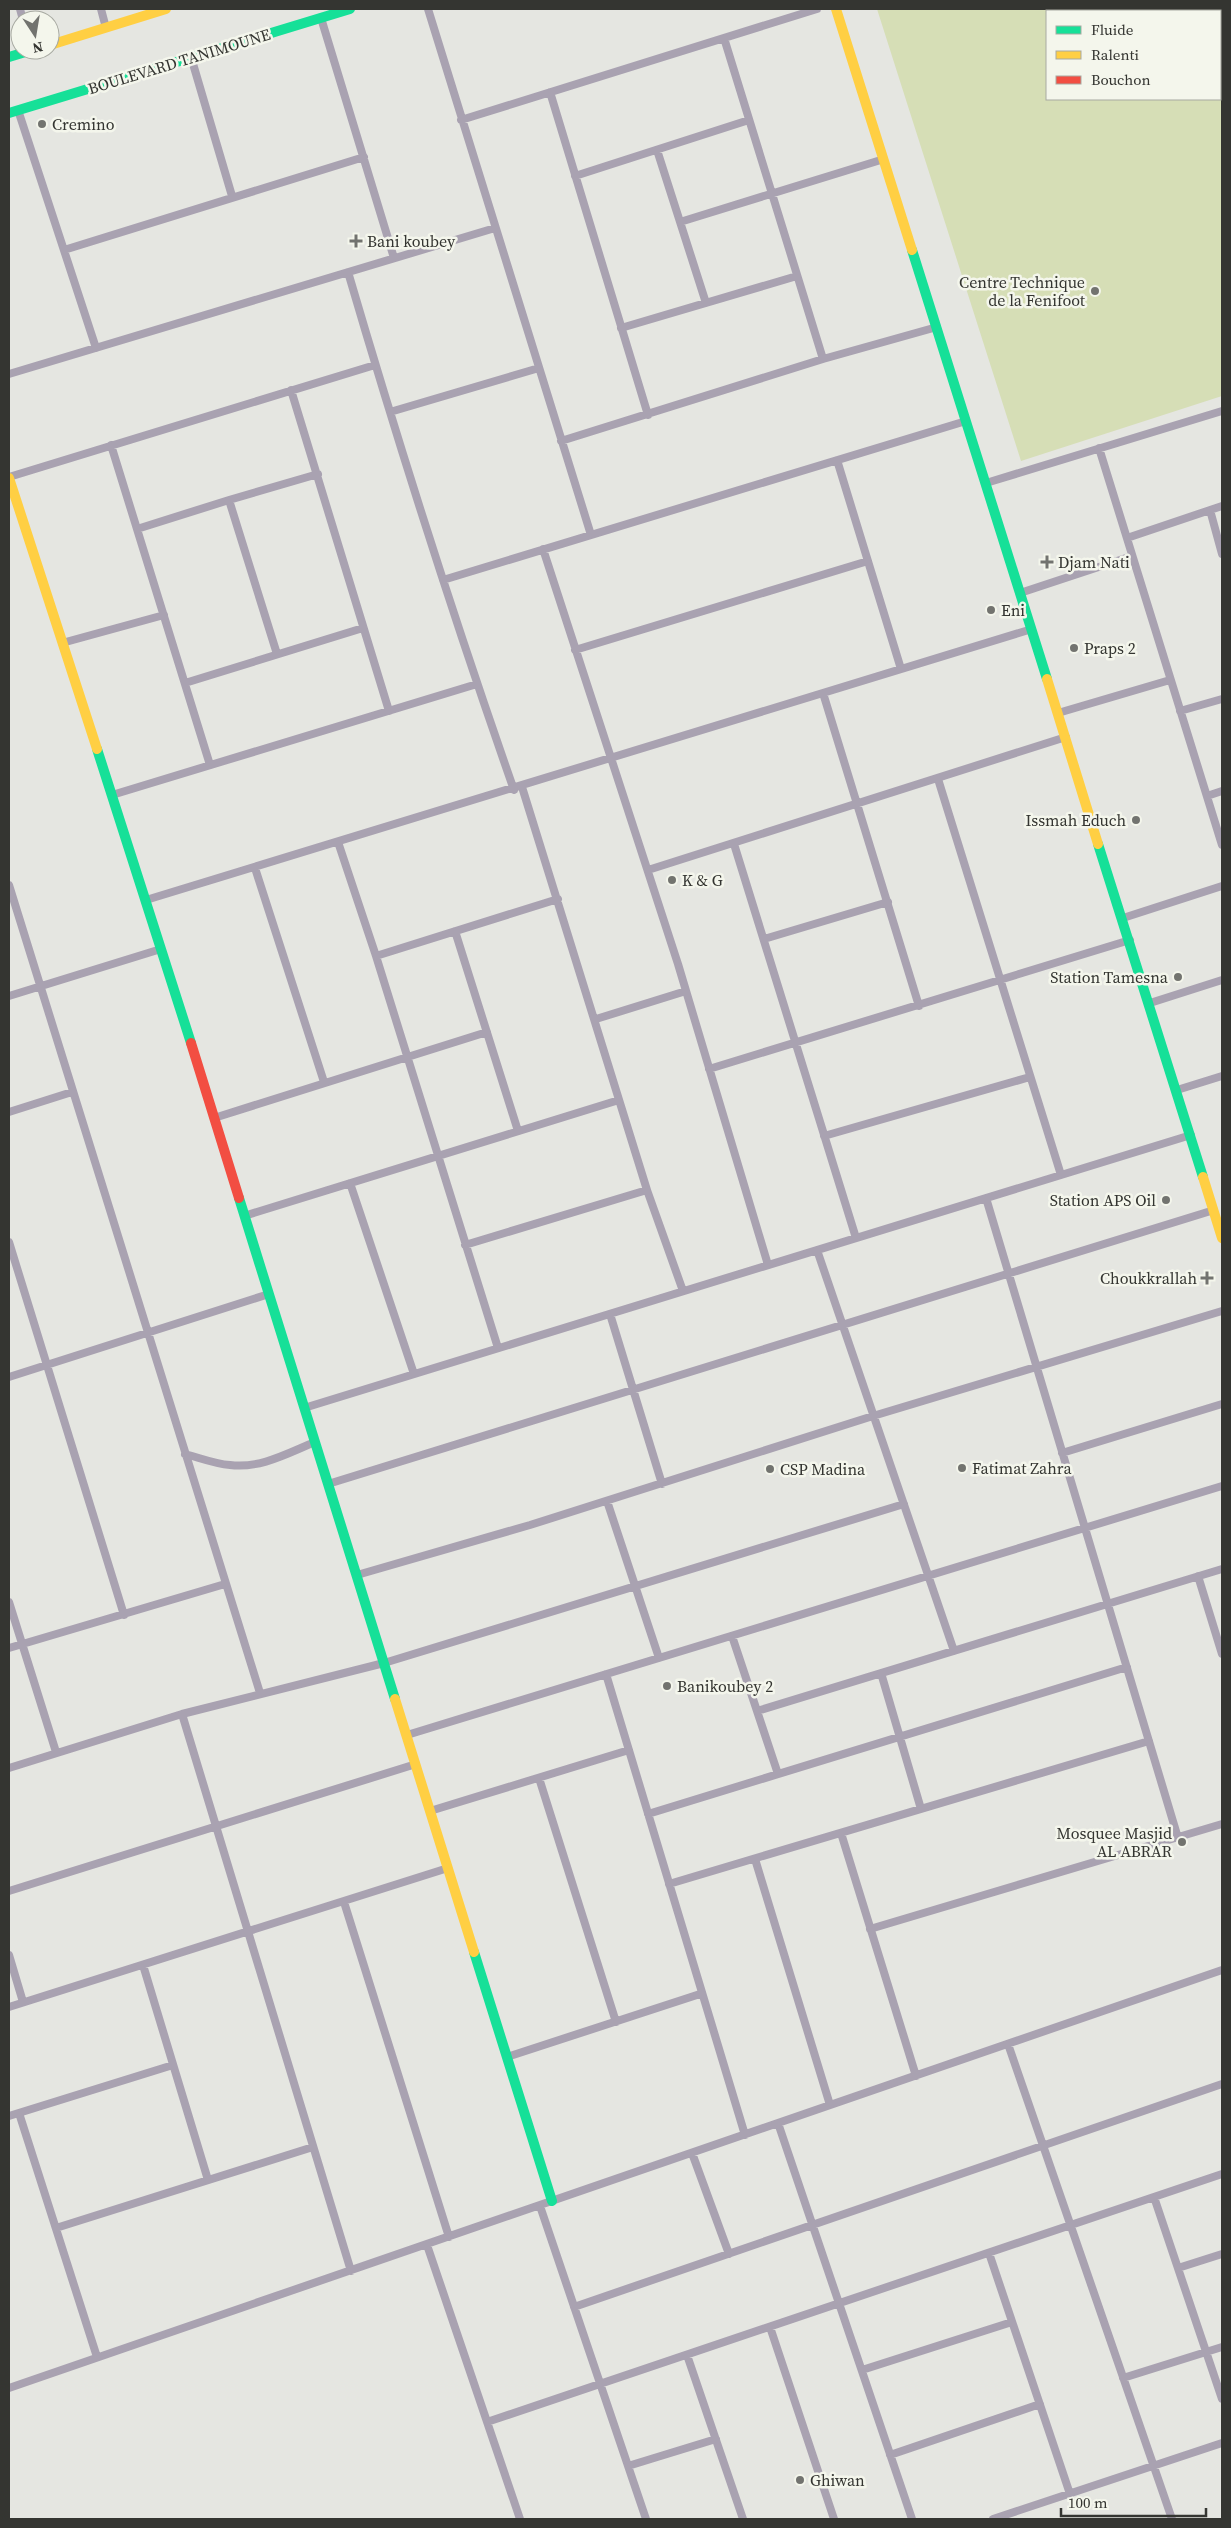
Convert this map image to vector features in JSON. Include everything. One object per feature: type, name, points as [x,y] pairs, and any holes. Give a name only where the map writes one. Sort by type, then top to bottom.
[{"type":"street","points":[[101,9],[106,28]]},
{"type":"street","points":[[60,42],[166,9]]},
{"type":"street","name":"BOULEVARD TANIMOUNE","points":[[13,112],[350,9]]},
{"type":"street","points":[[428,9],[591,535]]},
{"type":"street","points":[[461,120],[817,9]]},
{"type":"street","points":[[836,9],[1130,940],[1222,1238]]},
{"type":"street","points":[[321,18],[394,258]]},
{"type":"street","points":[[724,38],[823,359]]},
{"type":"street","points":[[191,58],[232,196]]},
{"type":"street","points":[[550,92],[648,415]]},
{"type":"street","points":[[13,112],[64,250],[96,348]]},
{"type":"street","points":[[575,176],[749,120]]},
{"type":"street","points":[[657,150],[706,303]]},
{"type":"street","points":[[64,250],[232,196],[364,157]]},
{"type":"street","points":[[680,222],[884,159]]},
{"type":"street","points":[[9,374],[495,228]]},
{"type":"street","points":[[348,272],[375,365],[443,580],[514,790]]},
{"type":"street","points":[[621,328],[797,276]]},
{"type":"street","points":[[561,441],[823,359],[937,327]]},
{"type":"street","points":[[375,365],[9,477],[146,900],[552,2201]]},
{"type":"street","points":[[390,412],[539,368]]},
{"type":"street","points":[[292,390],[388,711]]},
{"type":"street","points":[[986,483],[1222,411]]},
{"type":"street","points":[[443,580],[966,421]]},
{"type":"street","points":[[111,445],[210,765]]},
{"type":"street","points":[[1100,448],[1126,538],[1222,845]]},
{"type":"street","points":[[837,460],[901,669]]},
{"type":"street","points":[[137,529],[318,474]]},
{"type":"street","points":[[229,500],[277,654]]},
{"type":"street","points":[[1126,538],[1222,506]]},
{"type":"street","points":[[1210,510],[1222,554]]},
{"type":"street","points":[[543,549],[648,870],[768,1265]]},
{"type":"street","points":[[1020,593],[1132,556]]},
{"type":"street","points":[[576,650],[868,561]]},
{"type":"street","points":[[62,642],[164,615]]},
{"type":"street","points":[[185,683],[363,628]]},
{"type":"street","points":[[146,900],[514,790],[1032,629]]},
{"type":"street","points":[[1058,713],[1170,680]]},
{"type":"street","points":[[112,795],[477,684]]},
{"type":"street","points":[[823,693],[919,1006]]},
{"type":"street","points":[[1180,712],[1222,699]]},
{"type":"street","points":[[648,870],[1066,737]]},
{"type":"street","points":[[938,779],[1061,1175]]},
{"type":"street","points":[[522,787],[596,1019],[647,1190],[683,1291]]},
{"type":"street","points":[[1207,796],[1222,791]]},
{"type":"street","points":[[338,842],[376,956],[498,1348]]},
{"type":"street","points":[[734,844],[856,1238]]},
{"type":"street","points":[[255,868],[324,1082]]},
{"type":"street","points":[[9,885],[260,1693]]},
{"type":"street","points":[[1123,918],[1222,886]]},
{"type":"street","points":[[376,956],[558,899]]},
{"type":"street","points":[[764,939],[888,902]]},
{"type":"street","points":[[455,931],[518,1131]]},
{"type":"street","points":[[709,1070],[1130,940]]},
{"type":"street","points":[[9,996],[161,949]]},
{"type":"street","points":[[1150,1004],[1222,980]]},
{"type":"street","points":[[596,1019],[686,991]]},
{"type":"street","points":[[214,1118],[487,1032]]},
{"type":"street","points":[[1177,1090],[1222,1076]]},
{"type":"street","points":[[824,1136],[1030,1077]]},
{"type":"street","points":[[9,1112],[72,1092]]},
{"type":"street","points":[[244,1216],[619,1100]]},
{"type":"street","points":[[304,1408],[1191,1135]]},
{"type":"street","points":[[350,1183],[414,1374]]},
{"type":"street","points":[[466,1245],[647,1190]]},
{"type":"street","points":[[986,1198],[1178,1838]]},
{"type":"street","points":[[328,1484],[1214,1210]]},
{"type":"street","points":[[9,1242],[124,1615]]},
{"type":"street","points":[[817,1250],[954,1651]]},
{"type":"street","points":[[9,1377],[269,1294]]},
{"type":"street","points":[[357,1575],[662,1484],[874,1416],[1222,1311]]},
{"type":"street","points":[[610,1314],[662,1484]]},
{"type":"street","points":[[1062,1453],[1222,1404]]},
{"type":"street","points":[[185,1454],[230,1466],[247,1466],[261,1464],[315,1442]]},
{"type":"street","points":[[407,1735],[1222,1486]]},
{"type":"street","points":[[608,1500],[659,1658]]},
{"type":"street","points":[[9,1768],[182,1714],[384,1663],[904,1504]]},
{"type":"street","points":[[757,1711],[1222,1569]]},
{"type":"street","points":[[1198,1576],[1222,1654]]},
{"type":"street","points":[[9,1648],[22,1646],[225,1584]]},
{"type":"street","points":[[9,1602],[56,1752]]},
{"type":"street","points":[[732,1636],[778,1774]]},
{"type":"street","points":[[648,1814],[1127,1667]]},
{"type":"street","points":[[881,1673],[921,1809]]},
{"type":"street","points":[[606,1674],[700,1994],[744,2135]]},
{"type":"street","points":[[182,1714],[351,2271]]},
{"type":"street","points":[[669,1884],[1149,1740]]},
{"type":"street","points":[[430,1811],[628,1750]]},
{"type":"street","points":[[9,1891],[416,1764]]},
{"type":"street","points":[[538,1778],[616,2022]]},
{"type":"street","points":[[870,1929],[1222,1824]]},
{"type":"street","points":[[841,1833],[916,2076]]},
{"type":"street","points":[[755,1858],[830,2105]]},
{"type":"street","points":[[9,2007],[448,1868]]},
{"type":"street","points":[[344,1902],[449,2237]]},
{"type":"street","points":[[9,1954],[23,2002]]},
{"type":"street","points":[[143,1965],[208,2180]]},
{"type":"street","points":[[9,2388],[1222,1970]]},
{"type":"street","points":[[507,2057],[700,1994]]},
{"type":"street","points":[[1008,2044],[1172,2519]]},
{"type":"street","points":[[9,2116],[173,2065]]},
{"type":"street","points":[[574,2307],[1222,2084]]},
{"type":"street","points":[[19,2113],[97,2357]]},
{"type":"street","points":[[778,2123],[912,2519]]},
{"type":"street","points":[[56,2228],[314,2146]]},
{"type":"street","points":[[692,2153],[729,2254]]},
{"type":"street","points":[[487,2422],[1222,2174]]},
{"type":"street","points":[[1154,2197],[1222,2399]]},
{"type":"street","points":[[540,2206],[646,2519]]},
{"type":"street","points":[[427,2245],[520,2519]]},
{"type":"street","points":[[988,2253],[1070,2494]]},
{"type":"street","points":[[1178,2268],[1222,2254]]},
{"type":"street","points":[[862,2370],[1012,2322]]},
{"type":"street","points":[[770,2326],[834,2519]]},
{"type":"street","points":[[1123,2378],[1222,2347]]},
{"type":"street","points":[[687,2355],[743,2519]]},
{"type":"street","points":[[890,2455],[1040,2404]]},
{"type":"street","points":[[628,2466],[716,2439]]},
{"type":"street","points":[[993,2519],[1222,2443]]},
{"type":"green space","name":"Centre Technique de la Fenifoot","points":[[877,9],[1222,9],[1222,396],[1021,461]]},
{"type":"traffic: fast","points":[[9,113],[350,9]]},
{"type":"traffic: fast","points":[[912,250],[1047,679]]},
{"type":"traffic: fast","points":[[97,749],[191,1043]]},
{"type":"traffic: fast","points":[[1098,844],[1203,1177]]},
{"type":"traffic: fast","points":[[239,1198],[395,1699]]},
{"type":"traffic: fast","points":[[474,1952],[552,2201]]},
{"type":"traffic: slow","points":[[60,42],[166,9]]},
{"type":"traffic: slow","points":[[836,9],[912,250]]},
{"type":"traffic: slow","points":[[9,478],[97,749]]},
{"type":"traffic: slow","points":[[1047,679],[1098,844]]},
{"type":"traffic: slow","points":[[1203,1177],[1222,1238]]},
{"type":"traffic: slow","points":[[395,1699],[474,1952]]},
{"type":"traffic: jam","points":[[191,1043],[239,1198]]},
{"type":"place","name":"Cremino","points":[[42,124]]},
{"type":"place","name":"Bani koubey","points":[[356,241]]},
{"type":"place","name":"Centre Technique de la Fenifoot","points":[[1095,291]]},
{"type":"place","name":"Djam Nati","points":[[1047,562]]},
{"type":"place","name":"Eni","points":[[991,610]]},
{"type":"place","name":"Praps 2","points":[[1074,648]]},
{"type":"place","name":"Issmah Educh","points":[[1136,820]]},
{"type":"place","name":"K & G","points":[[672,880]]},
{"type":"place","name":"Station Tamesna","points":[[1178,977]]},
{"type":"place","name":"Station APS Oil","points":[[1166,1200]]},
{"type":"place","name":"Choukkrallah","points":[[1207,1278]]},
{"type":"place","name":"Fatimat Zahra","points":[[962,1468]]},
{"type":"place","name":"CSP Madina","points":[[770,1469]]},
{"type":"place","name":"Banikoubey 2","points":[[667,1686]]},
{"type":"place","name":"Mosquee Masjid AL ABRAR","points":[[1182,1842]]},
{"type":"place","name":"Ghiwan","points":[[800,2480]]}]
